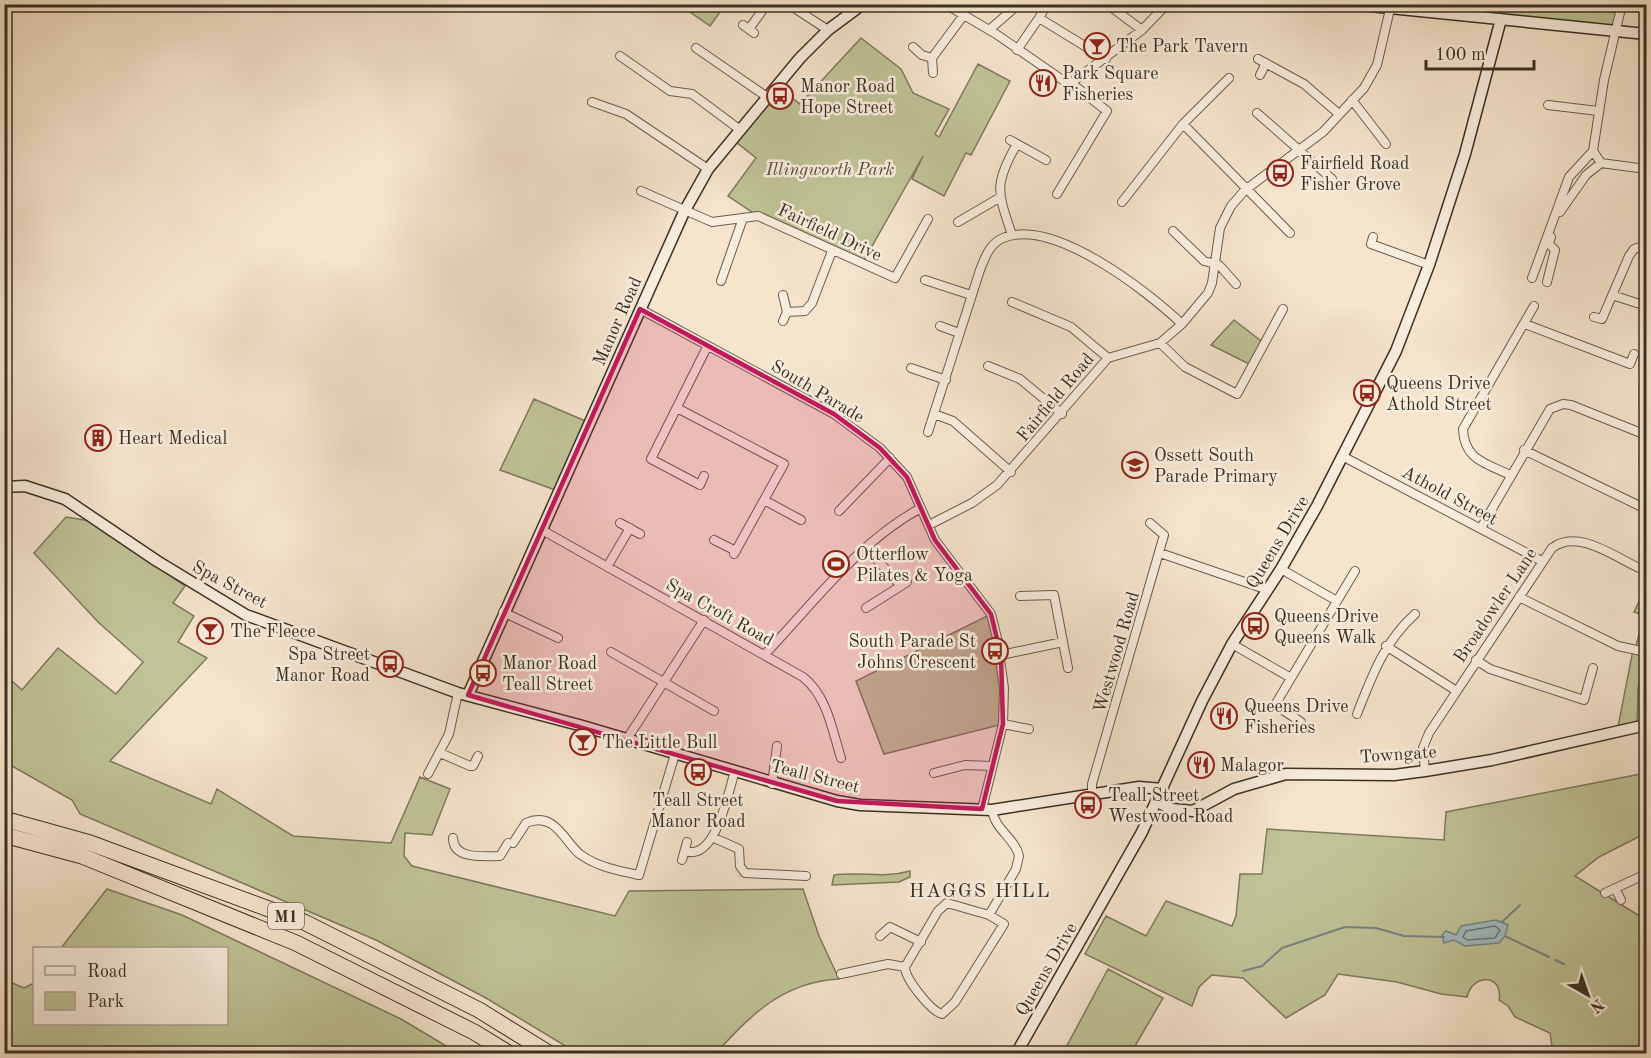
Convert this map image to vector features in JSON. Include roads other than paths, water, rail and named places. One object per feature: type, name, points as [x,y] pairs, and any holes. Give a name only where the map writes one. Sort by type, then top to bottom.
[{"type":"highway","name":"M1","points":[[4,819],[90,843],[304,922],[478,1010],[550,1053]]},
{"type":"highway","name":"M1","points":[[4,835],[82,856],[296,943],[474,1032],[510,1053]]},
{"type":"street","points":[[749,29],[767,4]]},
{"type":"street","points":[[788,4],[828,30]]},
{"type":"street","name":"Manor Road","points":[[463,694],[542,530],[684,212],[708,168],[767,97],[828,30],[863,4]]},
{"type":"street","points":[[945,4],[989,30],[1064,81],[1071,82],[1107,111],[1057,194]]},
{"type":"street","points":[[989,30],[1012,10],[1010,4]]},
{"type":"street","points":[[1017,50],[1047,4]]},
{"type":"street","points":[[1107,4],[1142,30]]},
{"type":"street","points":[[1071,82],[1106,59],[1142,30],[1167,4]]},
{"type":"street","points":[[1350,4],[1647,34]]},
{"type":"street","points":[[1532,278],[1569,177],[1593,151],[1598,111],[1622,4]]},
{"type":"street","name":"Fairfield Road","points":[[929,525],[985,495],[1011,472],[1108,358],[1160,343],[1182,324],[1208,293],[1212,283],[1213,265],[1224,216],[1245,190],[1323,132],[1372,78],[1390,9]]},
{"type":"street","points":[[933,73],[933,58],[963,16]]},
{"type":"street","points":[[1039,18],[1106,59]]},
{"type":"street","name":"Queens Drive","points":[[1016,1053],[1157,802],[1202,701],[1232,644],[1281,569],[1344,457],[1396,351],[1430,266],[1465,154],[1501,19]]},
{"type":"street","points":[[913,47],[922,55],[933,58]]},
{"type":"street","points":[[696,48],[767,97]]},
{"type":"street","points":[[620,56],[670,91],[692,94],[740,129]]},
{"type":"street","points":[[1258,59],[1304,84],[1339,114]]},
{"type":"street","points":[[1260,75],[1266,63]]},
{"type":"street","points":[[1122,202],[1183,124],[1222,92],[1229,78]]},
{"type":"street","points":[[1352,100],[1386,144]]},
{"type":"street","points":[[592,102],[626,114],[708,168]]},
{"type":"street","points":[[1548,105],[1598,111]]},
{"type":"street","points":[[1257,113],[1332,179]]},
{"type":"street","points":[[1183,124],[1245,190],[1290,232]]},
{"type":"street","points":[[1012,235],[999,198],[1004,169],[1014,142],[1046,160]]},
{"type":"street","points":[[1593,151],[1601,163]]},
{"type":"street","points":[[1547,282],[1555,250],[1549,244],[1559,215],[1586,175],[1601,163],[1647,169]]},
{"type":"street","points":[[1143,175],[1150,182]]},
{"type":"street","name":"Fairfield Drive","points":[[641,191],[684,212],[712,222],[758,216],[895,278],[928,219]]},
{"type":"street","points":[[958,222],[999,198]]},
{"type":"street","points":[[727,288],[719,279],[743,218]]},
{"type":"street","points":[[1173,231],[1204,261],[1219,265],[1236,284]]},
{"type":"street","points":[[928,432],[971,295],[987,252],[1002,238],[1030,234],[1071,247],[1124,276],[1182,324]]},
{"type":"street","points":[[1373,237],[1371,244],[1430,266]]},
{"type":"street","points":[[1594,316],[1602,319],[1629,256],[1634,249],[1647,245]]},
{"type":"street","points":[[787,312],[805,311],[812,303],[832,251]]},
{"type":"street","points":[[925,280],[971,295]]},
{"type":"street","points":[[783,295],[787,312],[783,321]]},
{"type":"street","points":[[1612,295],[1647,306]]},
{"type":"street","points":[[1012,302],[1071,327],[1108,358]]},
{"type":"street","points":[[1510,475],[1472,456],[1466,449],[1463,429],[1534,306]]},
{"type":"street","name":"South Parade","points":[[640,309],[834,414],[890,458],[908,477],[935,540],[991,614],[1001,655],[1004,688],[1003,724],[990,766],[987,810]]},
{"type":"street","points":[[1160,343],[1185,367],[1237,394],[1283,309]]},
{"type":"street","points":[[1525,324],[1630,364],[1634,354]]},
{"type":"street","points":[[940,326],[959,333]]},
{"type":"street","points":[[704,476],[700,485],[651,459],[707,347]]},
{"type":"street","points":[[988,366],[1020,379],[1062,414]]},
{"type":"street","points":[[911,368],[946,380]]},
{"type":"street","points":[[1481,528],[1524,450],[1550,409],[1563,404],[1647,435]]},
{"type":"street","points":[[677,408],[784,465],[735,553],[714,540]]},
{"type":"street","points":[[934,414],[953,421],[1011,472]]},
{"type":"street","points":[[1524,450],[1647,509]]},
{"type":"street","name":"Athold Street","points":[[1344,457],[1542,561]]},
{"type":"street","points":[[839,511],[890,458]]},
{"type":"street","name":"Spa Street","points":[[4,487],[24,486],[65,499],[184,579],[246,615],[463,694]]},
{"type":"street","points":[[764,500],[801,519]]},
{"type":"street","points":[[765,654],[866,548],[895,522],[921,508]]},
{"type":"street","points":[[620,523],[640,534]]},
{"type":"street","name":"Westwood Road","points":[[1092,796],[1092,784],[1164,536],[1150,523]]},
{"type":"street","points":[[607,567],[630,528]]},
{"type":"street","name":"Spa Croft Road","points":[[542,530],[765,654],[814,686],[821,697],[841,758]]},
{"type":"street","name":"Broadowler Lane","points":[[1425,771],[1425,741],[1455,690],[1542,561],[1557,544],[1571,541],[1592,546],[1647,571]]},
{"type":"street","points":[[866,548],[904,584],[866,608]]},
{"type":"street","points":[[1160,554],[1268,590]]},
{"type":"street","points":[[1281,569],[1337,602]]},
{"type":"street","points":[[1301,722],[1275,705],[1355,571]]},
{"type":"street","points":[[1020,596],[1054,595],[1068,668]]},
{"type":"street","points":[[1519,597],[1618,646],[1647,652]]},
{"type":"street","points":[[503,612],[558,638]]},
{"type":"street","points":[[1357,717],[1386,646],[1398,629],[1417,613]]},
{"type":"street","points":[[627,739],[705,620]]},
{"type":"street","points":[[1001,655],[1063,642]]},
{"type":"street","points":[[1232,644],[1291,678]]},
{"type":"street","points":[[1386,646],[1455,690]]},
{"type":"street","points":[[611,652],[714,711]]},
{"type":"street","points":[[1476,660],[1490,669],[1584,700],[1593,668]]},
{"type":"street","points":[[428,774],[449,734],[463,694]]},
{"type":"street","name":"Teall Street","points":[[463,694],[627,739],[772,784],[860,805],[987,810],[1092,796],[1139,787],[1163,789]]},
{"type":"street","points":[[1003,724],[1029,729]]},
{"type":"street","name":"Towngate","points":[[1157,802],[1172,809],[1193,811],[1234,789],[1286,774],[1394,775],[1425,771],[1492,760],[1647,725]]},
{"type":"street","points":[[1016,738],[1017,727]]},
{"type":"street","points":[[772,784],[779,751]]},
{"type":"street","points":[[440,753],[475,769],[478,756]]},
{"type":"street","points":[[453,838],[453,846],[457,851],[467,854],[500,856],[526,823],[536,820],[563,832],[580,855],[601,865],[639,875],[649,831],[675,754]]},
{"type":"street","points":[[934,773],[965,765],[990,766]]},
{"type":"street","points":[[685,851],[690,853],[701,850],[714,838],[735,771]]},
{"type":"street","points":[[987,810],[1014,845],[1019,856],[1016,869],[988,915]]},
{"type":"street","points":[[714,838],[739,849],[740,866],[745,873],[806,876]]},
{"type":"street","points":[[682,860],[687,842]]},
{"type":"street","points":[[509,843],[521,849]]},
{"type":"street","points":[[1605,893],[1647,874]]},
{"type":"street","points":[[796,875],[796,885]]},
{"type":"street","points":[[1615,888],[1621,900]]},
{"type":"street","points":[[947,903],[988,915],[1004,924],[946,1013],[938,1014],[907,978],[905,967],[921,942],[939,911],[947,903]]},
{"type":"street","points":[[880,936],[890,927],[921,942]]},
{"type":"street","points":[[841,974],[888,964],[905,967]]},
{"type":"water","points":[[1496,920],[1508,925],[1505,936],[1499,943],[1465,946],[1454,940],[1444,943],[1442,935],[1446,931],[1456,935],[1461,926]]},
{"type":"waterway","points":[[1502,922],[1520,905]]},
{"type":"waterway","points":[[1243,971],[1262,966],[1282,948],[1345,927],[1376,928],[1404,936],[1444,937]]},
{"type":"waterway","points":[[1505,936],[1549,957]]},
{"type":"waterway","points":[[1555,960],[1564,964]]},
{"type":"place","name":"The Park Tavern","points":[[1097,46]]},
{"type":"place","name":"Park Square Fisheries","points":[[1043,83]]},
{"type":"place","name":"Manor Road Hope Street","points":[[780,96]]},
{"type":"place","name":"Fairfield Road Fisher Grove","points":[[1280,173]]},
{"type":"place","name":"Queens Drive Athold Street","points":[[1367,393]]},
{"type":"place","name":"Heart Medical","points":[[98,438]]},
{"type":"place","name":"Ossett South Parade Primary","points":[[1135,465]]},
{"type":"place","name":"Otterflow Pilates & Yoga","points":[[836,564]]},
{"type":"place","name":"Queens Drive Queens Walk","points":[[1255,626]]},
{"type":"place","name":"The Fleece","points":[[210,631]]},
{"type":"place","name":"South Parade St Johns Crescent","points":[[995,651]]},
{"type":"place","name":"Spa Street Manor Road","points":[[390,664]]},
{"type":"place","name":"Manor Road Teall Street","points":[[483,673]]},
{"type":"place","name":"Queens Drive Fisheries","points":[[1224,716]]},
{"type":"place","name":"The Little Bull","points":[[583,742]]},
{"type":"place","name":"Malagor","points":[[1201,765]]},
{"type":"place","name":"Teall Street Manor Road","points":[[698,772]]},
{"type":"place","name":"Teall Street Westwood Road","points":[[1088,805]]},
{"type":"district","name":"HAGGS HILL","points":[[980,890]]},
{"type":"park label","name":"Illingworth Park","points":[[830,169]]}]
